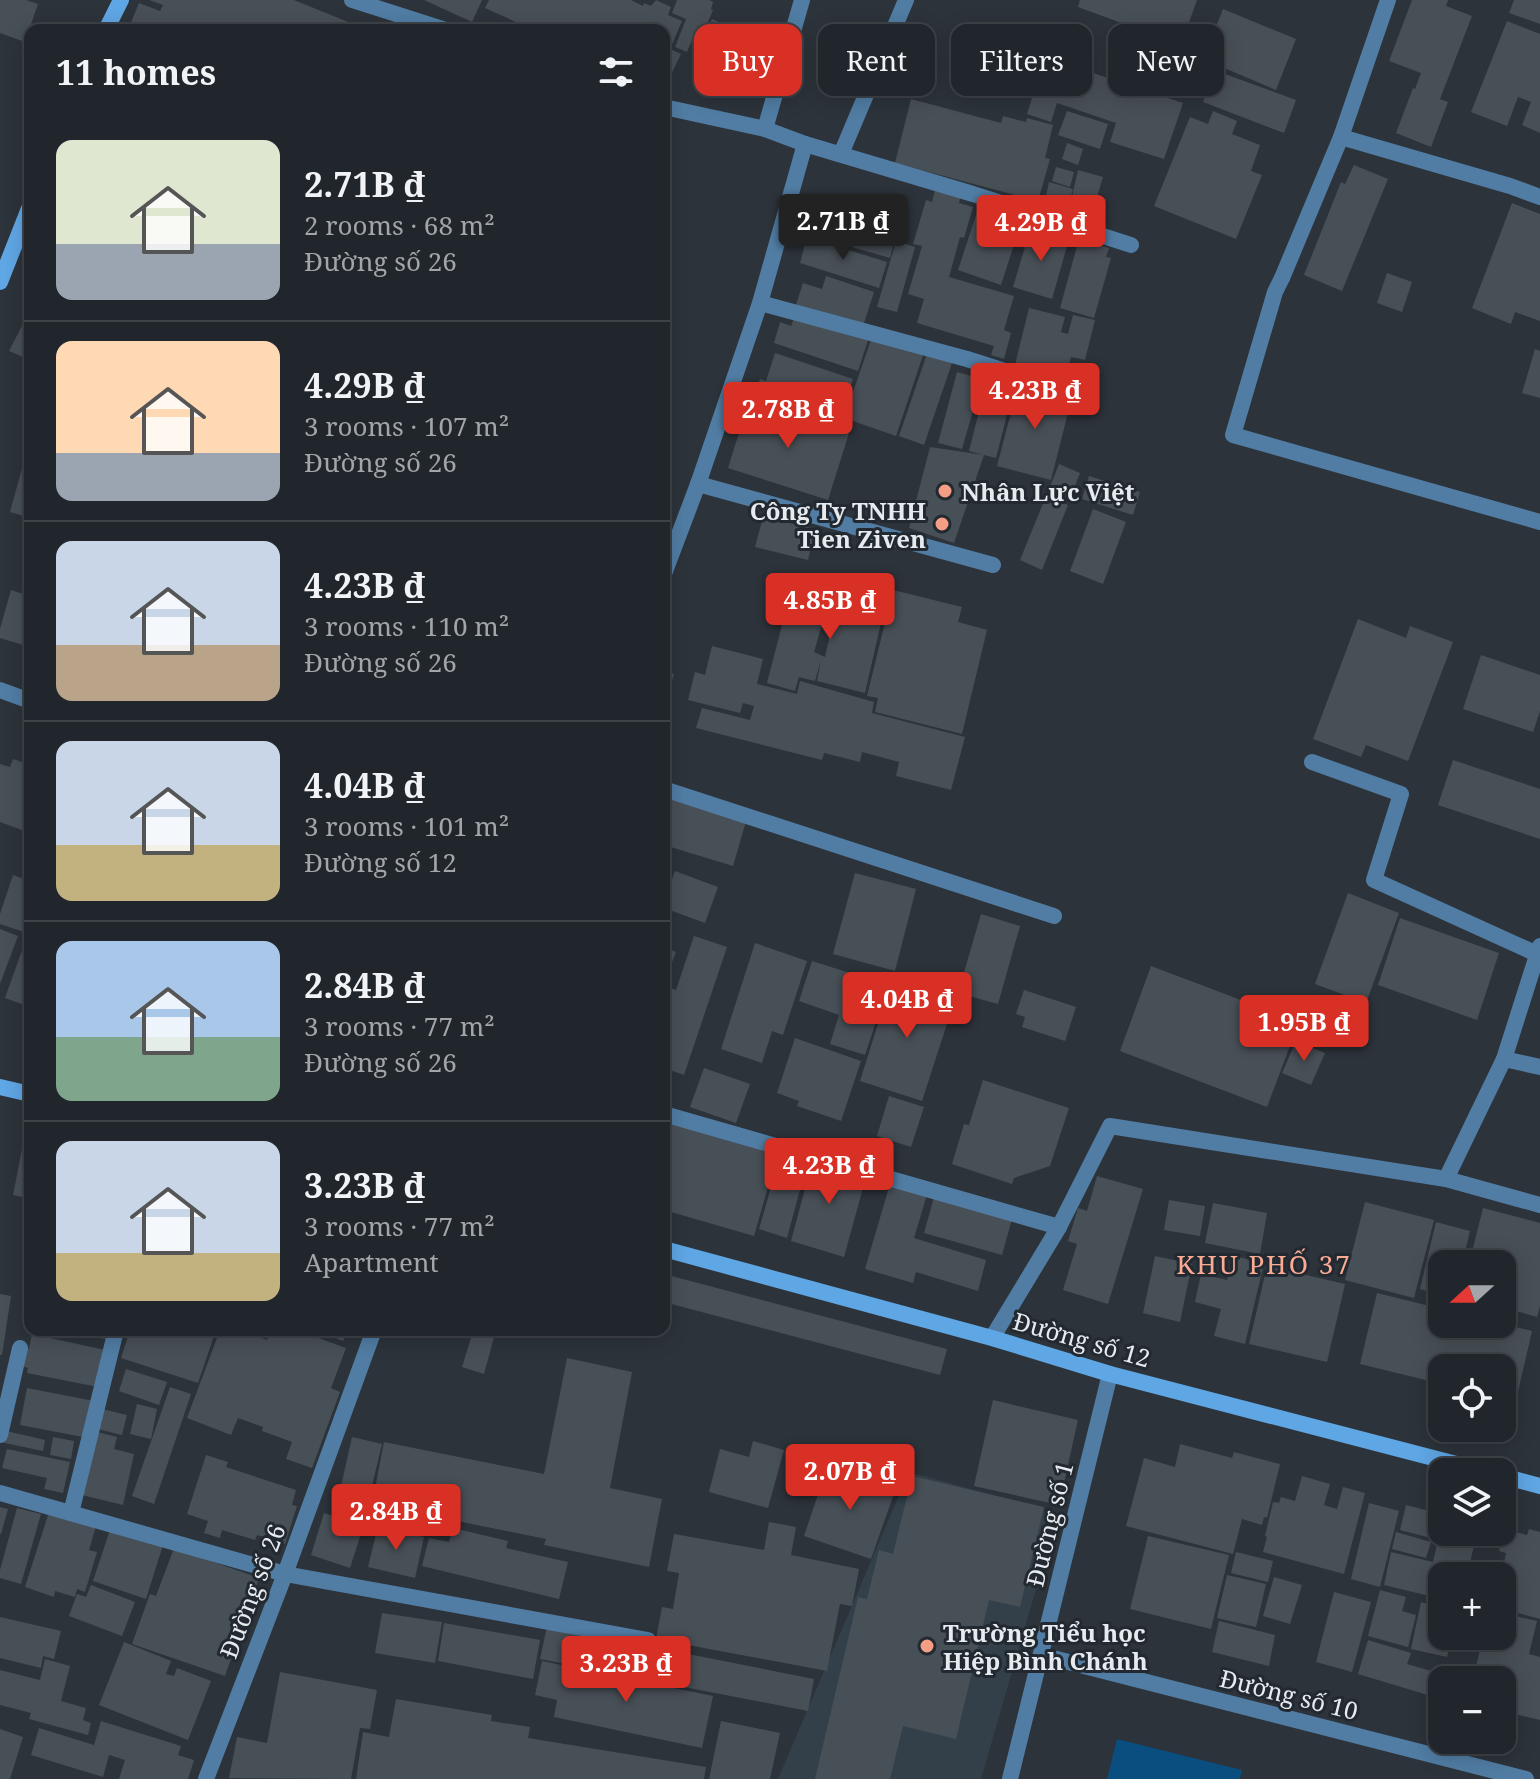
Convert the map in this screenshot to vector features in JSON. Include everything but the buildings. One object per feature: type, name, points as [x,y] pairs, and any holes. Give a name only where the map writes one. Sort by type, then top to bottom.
[{"type":"street","points":[[109,24],[121,0]]},
{"type":"street","points":[[352,0],[427,24]]},
{"type":"street","points":[[765,129],[802,0]]},
{"type":"street","points":[[841,154],[906,0]]},
{"type":"street","points":[[1388,0],[1341,137],[1275,292],[1233,435],[1540,522]]},
{"type":"street","points":[[670,108],[765,129],[1131,245]]},
{"type":"street","points":[[1341,137],[1540,197]]},
{"type":"street","points":[[670,558],[760,303],[805,144]]},
{"type":"street","points":[[0,282],[24,221]]},
{"type":"street","points":[[760,303],[967,359],[1084,396]]},
{"type":"street","points":[[698,484],[993,565]]},
{"type":"street","points":[[0,690],[24,699]]},
{"type":"street","points":[[1312,762],[1401,794],[1374,880],[1539,950],[1504,1059],[1446,1179]]},
{"type":"street","points":[[670,791],[1054,916]]},
{"type":"street","points":[[1504,1059],[1540,1067]]},
{"type":"street","points":[[0,1087],[24,1093]]},
{"type":"street","points":[[670,1116],[1059,1227]]},
{"type":"street","points":[[992,1338],[1059,1227],[1110,1126],[1446,1179],[1540,1205]]},
{"type":"street","name":"Đường số 12","points":[[670,1251],[992,1338],[1110,1374],[1433,1458]]},
{"type":"street","points":[[71,1513],[115,1336]]},
{"type":"street","name":"Đường số 26","points":[[206,1779],[372,1336]]},
{"type":"street","points":[[0,1435],[20,1348]]},
{"type":"street","name":"Đường số 1","points":[[1010,1779],[1110,1374]]},
{"type":"street","points":[[1516,1480],[1540,1486]]},
{"type":"street","points":[[0,1493],[285,1574],[648,1640]]},
{"type":"street","name":"Đường số 10","points":[[1041,1655],[1526,1779]]},
{"type":"shaded area","name":"Trường Tiểu học Hiệp Bình Chánh","points":[[909,1472],[1058,1513],[981,1779],[778,1779]]},
{"type":"shaded area","points":[[1117,1739],[1242,1770],[1240,1779],[1107,1779]]},
{"type":"place","name":"Nhân Lực Việt","points":[[945,491]]},
{"type":"place","name":"Công Ty TNHH Tien Ziven","points":[[942,524]]},
{"type":"place","name":"Trường Tiểu học Hiệp Bình Chánh","points":[[927,1646]]},
{"type":"district","name":"KHU PHỐ 37","points":[[1264,1264]]}]
